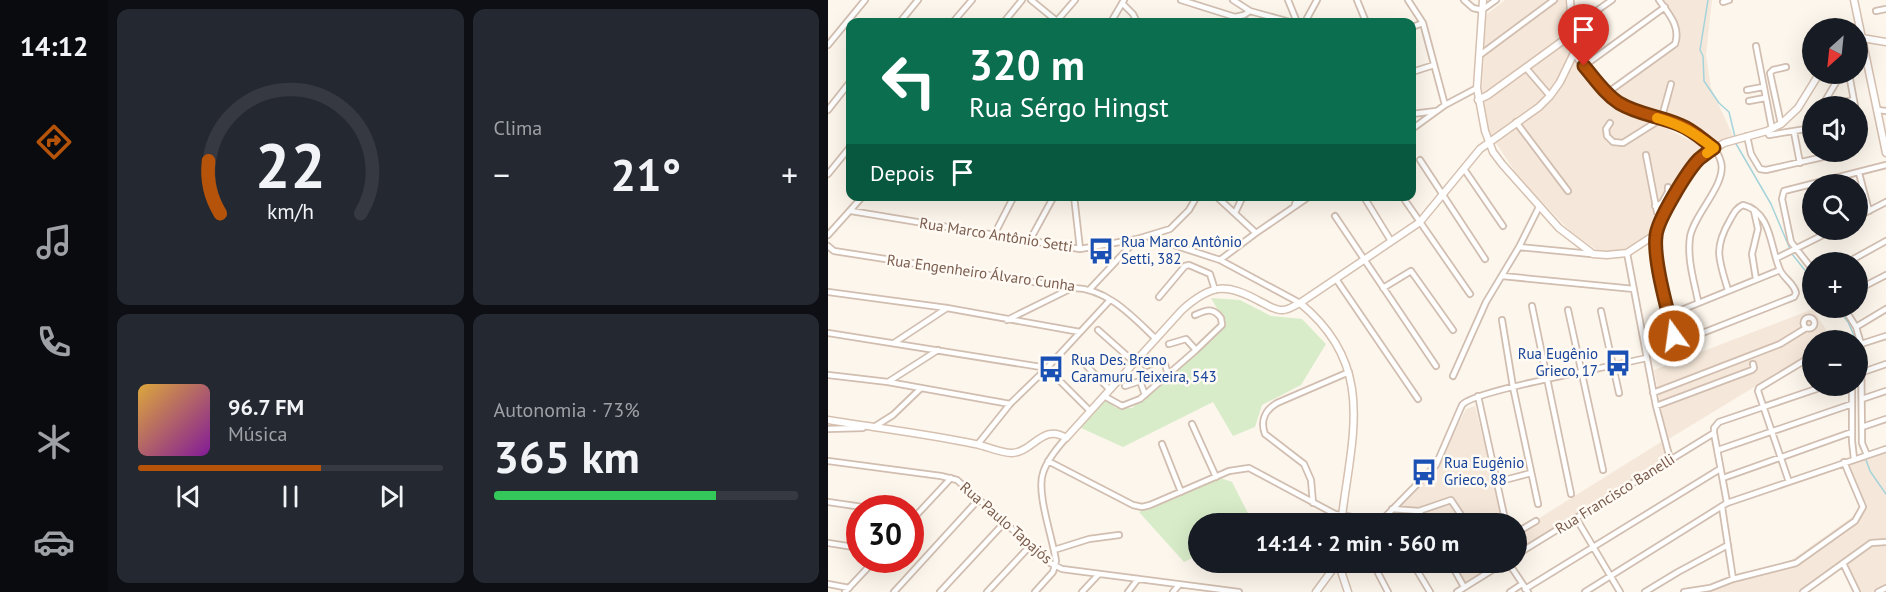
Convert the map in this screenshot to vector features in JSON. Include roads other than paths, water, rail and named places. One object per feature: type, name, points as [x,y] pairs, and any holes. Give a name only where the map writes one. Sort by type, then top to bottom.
[{"type":"street","points":[[850,18],[865,0]]},
{"type":"street","points":[[903,18],[918,0]]},
{"type":"street","points":[[956,18],[972,0]]},
{"type":"street","points":[[1007,18],[1022,0]]},
{"type":"street","points":[[1031,0],[1052,18]]},
{"type":"street","points":[[1060,18],[1075,0]]},
{"type":"street","points":[[1181,0],[1235,17],[1250,11]]},
{"type":"street","points":[[1233,0],[1250,11],[1275,18]]},
{"type":"street","points":[[1288,0],[1295,18]]},
{"type":"street","points":[[1307,18],[1317,0]]},
{"type":"street","points":[[1357,0],[1364,18]]},
{"type":"street","points":[[1408,0],[1423,23],[1430,42],[1445,105]]},
{"type":"street","points":[[1464,0],[1473,8],[1482,10],[1496,0]]},
{"type":"street","points":[[1483,0],[1477,88],[1489,142],[1502,164],[1539,207],[1559,228],[1593,254]]},
{"type":"street","points":[[1479,55],[1554,0]]},
{"type":"street","points":[[1035,592],[1055,567],[1054,550],[1041,486],[1042,473],[1065,438],[1193,300],[1215,290],[1228,288],[1241,291],[1279,310],[1288,308],[1300,303],[1420,222],[1464,168],[1489,142],[1539,107],[1560,82],[1574,53],[1570,0]]},
{"type":"street","points":[[1478,100],[1527,68],[1612,0]]},
{"type":"street","points":[[1607,93],[1675,44],[1677,35],[1674,20],[1659,0]]},
{"type":"street","points":[[1723,2],[1729,0]]},
{"type":"street","points":[[1854,0],[1856,18]]},
{"type":"street","points":[[1113,18],[1123,2],[1135,18]]},
{"type":"street","points":[[1584,66],[1665,7]]},
{"type":"street","points":[[1876,10],[1886,9]]},
{"type":"street","points":[[828,45],[846,23]]},
{"type":"street","points":[[1416,26],[1423,23]]},
{"type":"street","points":[[1868,40],[1886,42]]},
{"type":"street","points":[[1756,46],[1769,135],[1802,130]]},
{"type":"street","points":[[1574,53],[1617,102],[1634,110],[1662,116],[1679,124],[1714,148],[1721,162],[1722,171],[1695,223],[1690,238],[1691,262],[1698,301]]},
{"type":"street","points":[[1416,71],[1434,65]]},
{"type":"street","points":[[1781,124],[1770,73],[1786,67]]},
{"type":"street","points":[[1527,68],[1550,96]]},
{"type":"street","points":[[1868,73],[1886,153]]},
{"type":"street","points":[[1610,123],[1606,129],[1607,136],[1613,141],[1623,143],[1662,116],[1671,84]]},
{"type":"street","points":[[1728,290],[1720,263],[1719,241],[1736,210],[1743,205],[1752,209],[1766,224],[1780,270],[1797,293],[1794,297],[1682,341],[1674,336],[1659,264],[1656,234],[1663,218],[1699,159],[1724,143],[1770,130],[1781,124],[1798,108],[1813,84]]},
{"type":"street","points":[[828,110],[846,87]]},
{"type":"street","points":[[1747,90],[1763,87]]},
{"type":"street","points":[[1416,126],[1445,105],[1477,88]]},
{"type":"street","points":[[1749,101],[1765,98]]},
{"type":"street","points":[[1878,110],[1886,111]]},
{"type":"street","points":[[1416,114],[1436,111]]},
{"type":"street","points":[[1516,122],[1568,191]]},
{"type":"street","points":[[1794,132],[1800,163]]},
{"type":"street","points":[[1745,137],[1760,169],[1766,170],[1804,162]]},
{"type":"street","points":[[828,174],[846,152]]},
{"type":"street","points":[[1646,155],[1655,206],[1663,218]]},
{"type":"street","points":[[1420,160],[1441,196],[1485,260]]},
{"type":"street","points":[[1855,174],[1886,165]]},
{"type":"street","points":[[1464,168],[1503,226]]},
{"type":"street","points":[[1859,173],[1869,211],[1886,202]]},
{"type":"street","points":[[1655,206],[1662,203],[1668,187]]},
{"type":"street","points":[[1802,187],[1786,190],[1782,199],[1791,242],[1794,250],[1802,258]]},
{"type":"street","points":[[828,235],[858,201]]},
{"type":"street","points":[[994,235],[1011,201]]},
{"type":"street","points":[[1030,240],[1051,201]]},
{"type":"street","points":[[1075,201],[1080,249]]},
{"type":"street","name":"Rua Marco Antônio Setti","points":[[851,211],[1080,249],[1137,239],[1170,229],[1189,210],[1194,201]]},
{"type":"street","points":[[1221,201],[1256,233]]},
{"type":"street","points":[[1234,213],[1240,201]]},
{"type":"street","points":[[1294,207],[1296,201]]},
{"type":"street","points":[[1220,260],[1303,201]]},
{"type":"street","points":[[1366,201],[1391,241]]},
{"type":"street","points":[[1405,201],[1470,294]]},
{"type":"street","points":[[1453,376],[1486,302],[1519,247],[1539,207]]},
{"type":"street","points":[[1752,209],[1758,229],[1752,254],[1756,279]]},
{"type":"street","points":[[1335,216],[1436,366]]},
{"type":"street","points":[[1166,243],[1170,229]]},
{"type":"street","points":[[1519,247],[1593,254],[1627,253],[1656,234]]},
{"type":"street","points":[[1148,236],[1220,260],[1300,303],[1318,319],[1331,336],[1352,382],[1354,415],[1343,513]]},
{"type":"street","points":[[1090,289],[1137,239]]},
{"type":"street","points":[[1777,258],[1813,240]]},
{"type":"street","points":[[1866,252],[1886,241]]},
{"type":"street","name":"Rua Engenheiro Álvaro Cunha","points":[[828,246],[834,251],[1090,289],[1124,309],[1156,339]]},
{"type":"street","points":[[1627,253],[1653,393],[1670,459]]},
{"type":"street","points":[[1159,297],[1185,266],[1189,265],[1210,274],[1215,290]]},
{"type":"street","points":[[1669,315],[1698,301],[1780,270]]},
{"type":"street","points":[[1383,288],[1411,271],[1453,330]]},
{"type":"street","points":[[1868,284],[1886,275]]},
{"type":"street","points":[[1502,276],[1634,289]]},
{"type":"street","points":[[1336,279],[1418,399]]},
{"type":"street","points":[[1007,320],[1072,288]]},
{"type":"street","points":[[828,292],[946,308],[1080,332]]},
{"type":"street","points":[[980,443],[1010,404],[1110,300]]},
{"type":"street","points":[[1532,306],[1571,494]]},
{"type":"street","points":[[894,343],[946,308]]},
{"type":"street","points":[[1856,327],[1886,309]]},
{"type":"street","points":[[1104,396],[1122,406],[1140,399],[1196,350],[1218,329],[1222,322],[1213,310],[1195,315]]},
{"type":"street","points":[[1568,310],[1603,470]]},
{"type":"street","points":[[1601,311],[1619,393]]},
{"type":"street","points":[[1850,318],[1857,330]]},
{"type":"street","points":[[1502,320],[1513,387],[1538,504]]},
{"type":"street","points":[[1653,393],[1780,344],[1806,328]]},
{"type":"street","points":[[1098,330],[1134,362]]},
{"type":"street","points":[[828,333],[1046,369],[1090,411]]},
{"type":"street","points":[[1868,342],[1886,336]]},
{"type":"street","points":[[1169,344],[1186,339],[1196,350]]},
{"type":"street","points":[[888,382],[938,350]]},
{"type":"street","points":[[1078,357],[1110,390]]},
{"type":"street","points":[[1389,513],[1436,465],[1462,405],[1466,401],[1513,387],[1646,358]]},
{"type":"street","points":[[1146,366],[1158,359],[1174,369]]},
{"type":"street","points":[[1789,482],[1758,392],[1759,388],[1802,362]]},
{"type":"street","points":[[1165,364],[1168,375]]},
{"type":"street","points":[[1656,406],[1752,370],[1753,364]]},
{"type":"street","points":[[1868,370],[1886,364]]},
{"type":"street","points":[[1314,503],[1311,480],[1304,464],[1265,434],[1263,420],[1269,409],[1277,403],[1349,372]]},
{"type":"street","points":[[828,375],[888,382],[1010,404]]},
{"type":"street","points":[[1125,386],[1140,381],[1145,395]]},
{"type":"street","points":[[828,429],[878,426],[898,411],[920,389]]},
{"type":"street","points":[[1862,399],[1886,391]]},
{"type":"street","points":[[1733,579],[1723,478],[1714,428],[1719,422],[1802,394]]},
{"type":"street","points":[[1478,396],[1504,513]]},
{"type":"street","points":[[1852,396],[1855,459]]},
{"type":"street","points":[[1862,396],[1863,445],[1866,456]]},
{"type":"street","points":[[1718,450],[1852,404]]},
{"type":"street","points":[[828,418],[980,443],[1013,453],[1050,433],[1059,433],[1065,438]]},
{"type":"street","points":[[1862,427],[1886,419]]},
{"type":"street","points":[[1192,424],[1216,477]]},
{"type":"street","points":[[1723,478],[1852,432]]},
{"type":"street","name":"Rua Francisco Banelli","points":[[1527,548],[1714,433]]},
{"type":"street","points":[[1161,444],[1181,492]]},
{"type":"street","points":[[1585,592],[1725,505],[1886,449]]},
{"type":"street","points":[[828,461],[951,478]]},
{"type":"street","points":[[1048,461],[1133,505],[1142,507],[1150,506],[1240,468],[1249,468],[1330,513]]},
{"type":"street","points":[[1684,592],[1714,587],[1733,579],[1796,563],[1859,517],[1863,507],[1844,462]]},
{"type":"street","points":[[1514,573],[1527,590],[1720,469]]},
{"type":"street","points":[[1497,482],[1531,473]]},
{"type":"street","points":[[924,504],[951,478]]},
{"type":"street","name":"Rua Paulo Tapajós","points":[[951,478],[979,499],[1055,567],[1098,575],[1239,592]]},
{"type":"street","points":[[894,592],[979,499]]},
{"type":"street","points":[[1392,509],[1419,511],[1451,500],[1460,513]]},
{"type":"street","points":[[828,502],[846,505]]},
{"type":"street","points":[[1576,518],[1620,592]]},
{"type":"street","points":[[1527,526],[1536,521]]},
{"type":"street","points":[[940,592],[1004,523]]},
{"type":"street","points":[[1054,550],[1079,541],[1119,535]]},
{"type":"street","points":[[1803,592],[1810,590],[1871,543],[1886,542]]},
{"type":"street","points":[[828,543],[846,546]]},
{"type":"street","points":[[1646,592],[1728,545]]},
{"type":"street","points":[[987,592],[1030,546]]},
{"type":"street","points":[[1843,563],[1857,592]]},
{"type":"street","points":[[828,584],[847,590],[863,573]]},
{"type":"street","points":[[1316,592],[1330,573]]},
{"type":"street","points":[[1342,573],[1348,592]]},
{"type":"street","points":[[1378,573],[1388,592]]},
{"type":"street","points":[[1419,573],[1430,592]]},
{"type":"street","points":[[1456,573],[1464,587]]},
{"type":"street","points":[[1457,592],[1487,573]]},
{"type":"street","points":[[1082,592],[1098,575]]},
{"type":"street","points":[[1128,592],[1138,579]]},
{"type":"street","points":[[1510,592],[1522,584]]},
{"type":"street","points":[[1173,592],[1179,585]]},
{"type":"street","points":[[1878,592],[1886,588]]},
{"type":"waterway","points":[[1708,0],[1700,50],[1703,56],[1704,81],[1719,103],[1729,112],[1735,137]]},
{"type":"waterway","points":[[1735,142],[1771,204],[1790,249]]},
{"type":"waterway","points":[[1792,254],[1802,266]]},
{"type":"waterway","points":[[1845,318],[1852,330]]},
{"type":"waterway","points":[[1859,396],[1859,411]]},
{"type":"waterway","points":[[1861,446],[1870,471],[1886,494]]},
{"type":"place","name":"Rua Marco Antônio Setti, 382","points":[[1101,251]]},
{"type":"place","name":"Rua Eugênio Grieco, 17","points":[[1618,363]]},
{"type":"place","name":"Rua Des. Breno Caramuru Teixeira, 543","points":[[1051,369]]},
{"type":"place","name":"Rua Eugênio Grieco, 88","points":[[1424,472]]}]
